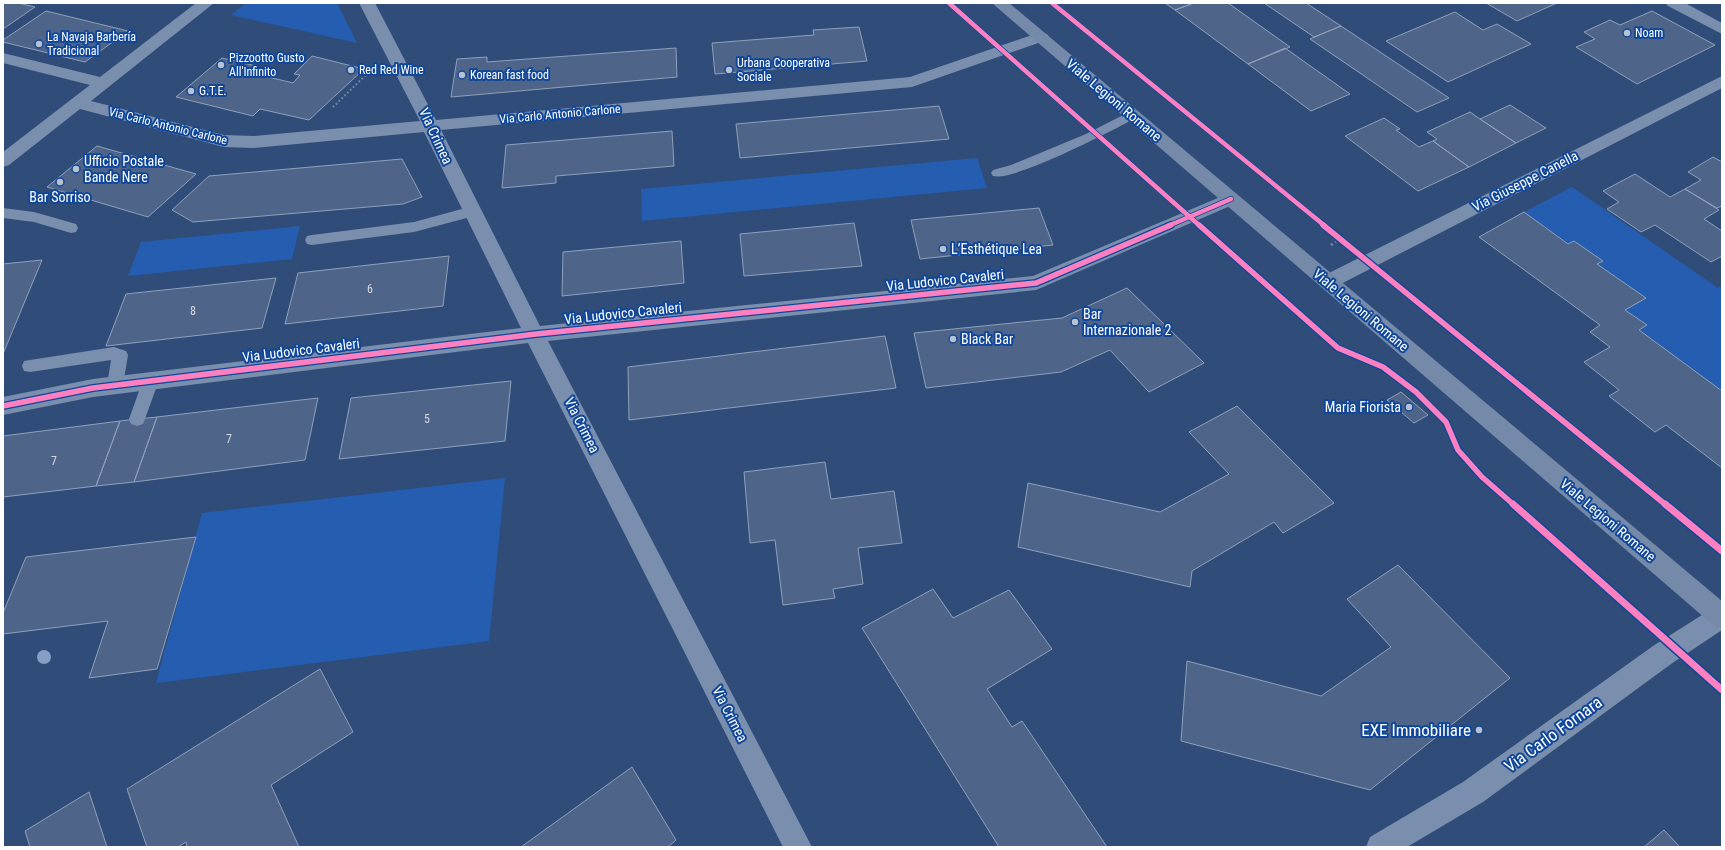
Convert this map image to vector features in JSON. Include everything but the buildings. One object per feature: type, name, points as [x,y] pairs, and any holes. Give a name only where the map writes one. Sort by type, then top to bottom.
[{"type":"main road","name":"Viale Legioni Romane","points":[[1000,3],[1722,616]]},
{"type":"street","points":[[3,161],[206,3]]},
{"type":"street","name":"Via Crimea","points":[[367,3],[422,106],[430,126],[473,211],[798,847]]},
{"type":"street","points":[[1673,3],[1722,29]]},
{"type":"street","name":"Via Carlo Antonio Carlone","points":[[77,103],[236,142],[430,126],[912,82],[1041,37]]},
{"type":"street","points":[[3,58],[103,83]]},
{"type":"street","name":"Via Giuseppe Canella","points":[[1328,282],[1722,81]]},
{"type":"street","name":"Via Ludovico Cavaleri","points":[[3,406],[115,385],[151,380],[536,334],[1036,283],[1231,199]]},
{"type":"street","name":"Via Carlo Fornara","points":[[1380,847],[1472,792],[1662,655],[1722,616]]},
{"type":"lane","points":[[998,173],[1016,168],[1091,137],[1131,115]]},
{"type":"lane","points":[[312,240],[416,227],[442,222],[473,211]]},
{"type":"lane","points":[[3,213],[34,217],[71,228]]},
{"type":"lane","points":[[30,366],[114,353],[120,355],[115,385]]},
{"type":"lane","points":[[137,419],[151,380]]},
{"type":"path","points":[[328,112],[372,68]]},
{"type":"path","points":[[1334,235],[1368,262]]},
{"type":"shaded area","points":[[246,3],[337,3],[357,43],[231,15]]},
{"type":"shaded area","points":[[977,158],[987,188],[642,221],[641,189]]},
{"type":"shaded area","points":[[1572,187],[1718,288],[1722,285],[1722,391],[1639,330],[1647,325],[1625,310],[1645,298],[1597,264],[1603,261],[1574,241],[1568,244],[1524,212]]},
{"type":"shaded area","points":[[300,226],[292,259],[128,276],[141,242]]},
{"type":"shaded area","points":[[505,478],[489,641],[156,683],[202,513]]},
{"type":"cycle path","points":[[949,3],[1338,348],[1383,367],[1416,392],[1446,422],[1458,450],[1482,477],[1722,690]]},
{"type":"cycle path","points":[[1052,3],[1722,551]]},
{"type":"cycle path","points":[[3,406],[93,388],[536,334],[1036,283],[1231,199]]},
{"type":"place","name":"Noam","points":[[1627,33]]},
{"type":"place","name":"La Navaja Barbería Tradicional","points":[[39,44]]},
{"type":"place","name":"Pizzootto Gusto All'Infinito","points":[[221,65]]},
{"type":"place","name":"Red Red Wine","points":[[351,70]]},
{"type":"place","name":"Urbana Cooperativa Sociale","points":[[729,70]]},
{"type":"place","name":"Korean fast food","points":[[462,75]]},
{"type":"place","name":"G.T.E.","points":[[191,91]]},
{"type":"place","name":"Ufficio Postale Bande Nere","points":[[76,169]]},
{"type":"place","name":"Bar Sorriso","points":[[60,182]]},
{"type":"place","name":"L’Esthétique Lea","points":[[943,249]]},
{"type":"place","name":"Bar Internazionale 2","points":[[1075,322]]},
{"type":"place","name":"Black Bar","points":[[953,339]]},
{"type":"place","name":"Maria Fiorista","points":[[1409,407]]},
{"type":"place","name":"EXE Immobiliare","points":[[1479,730]]}]
